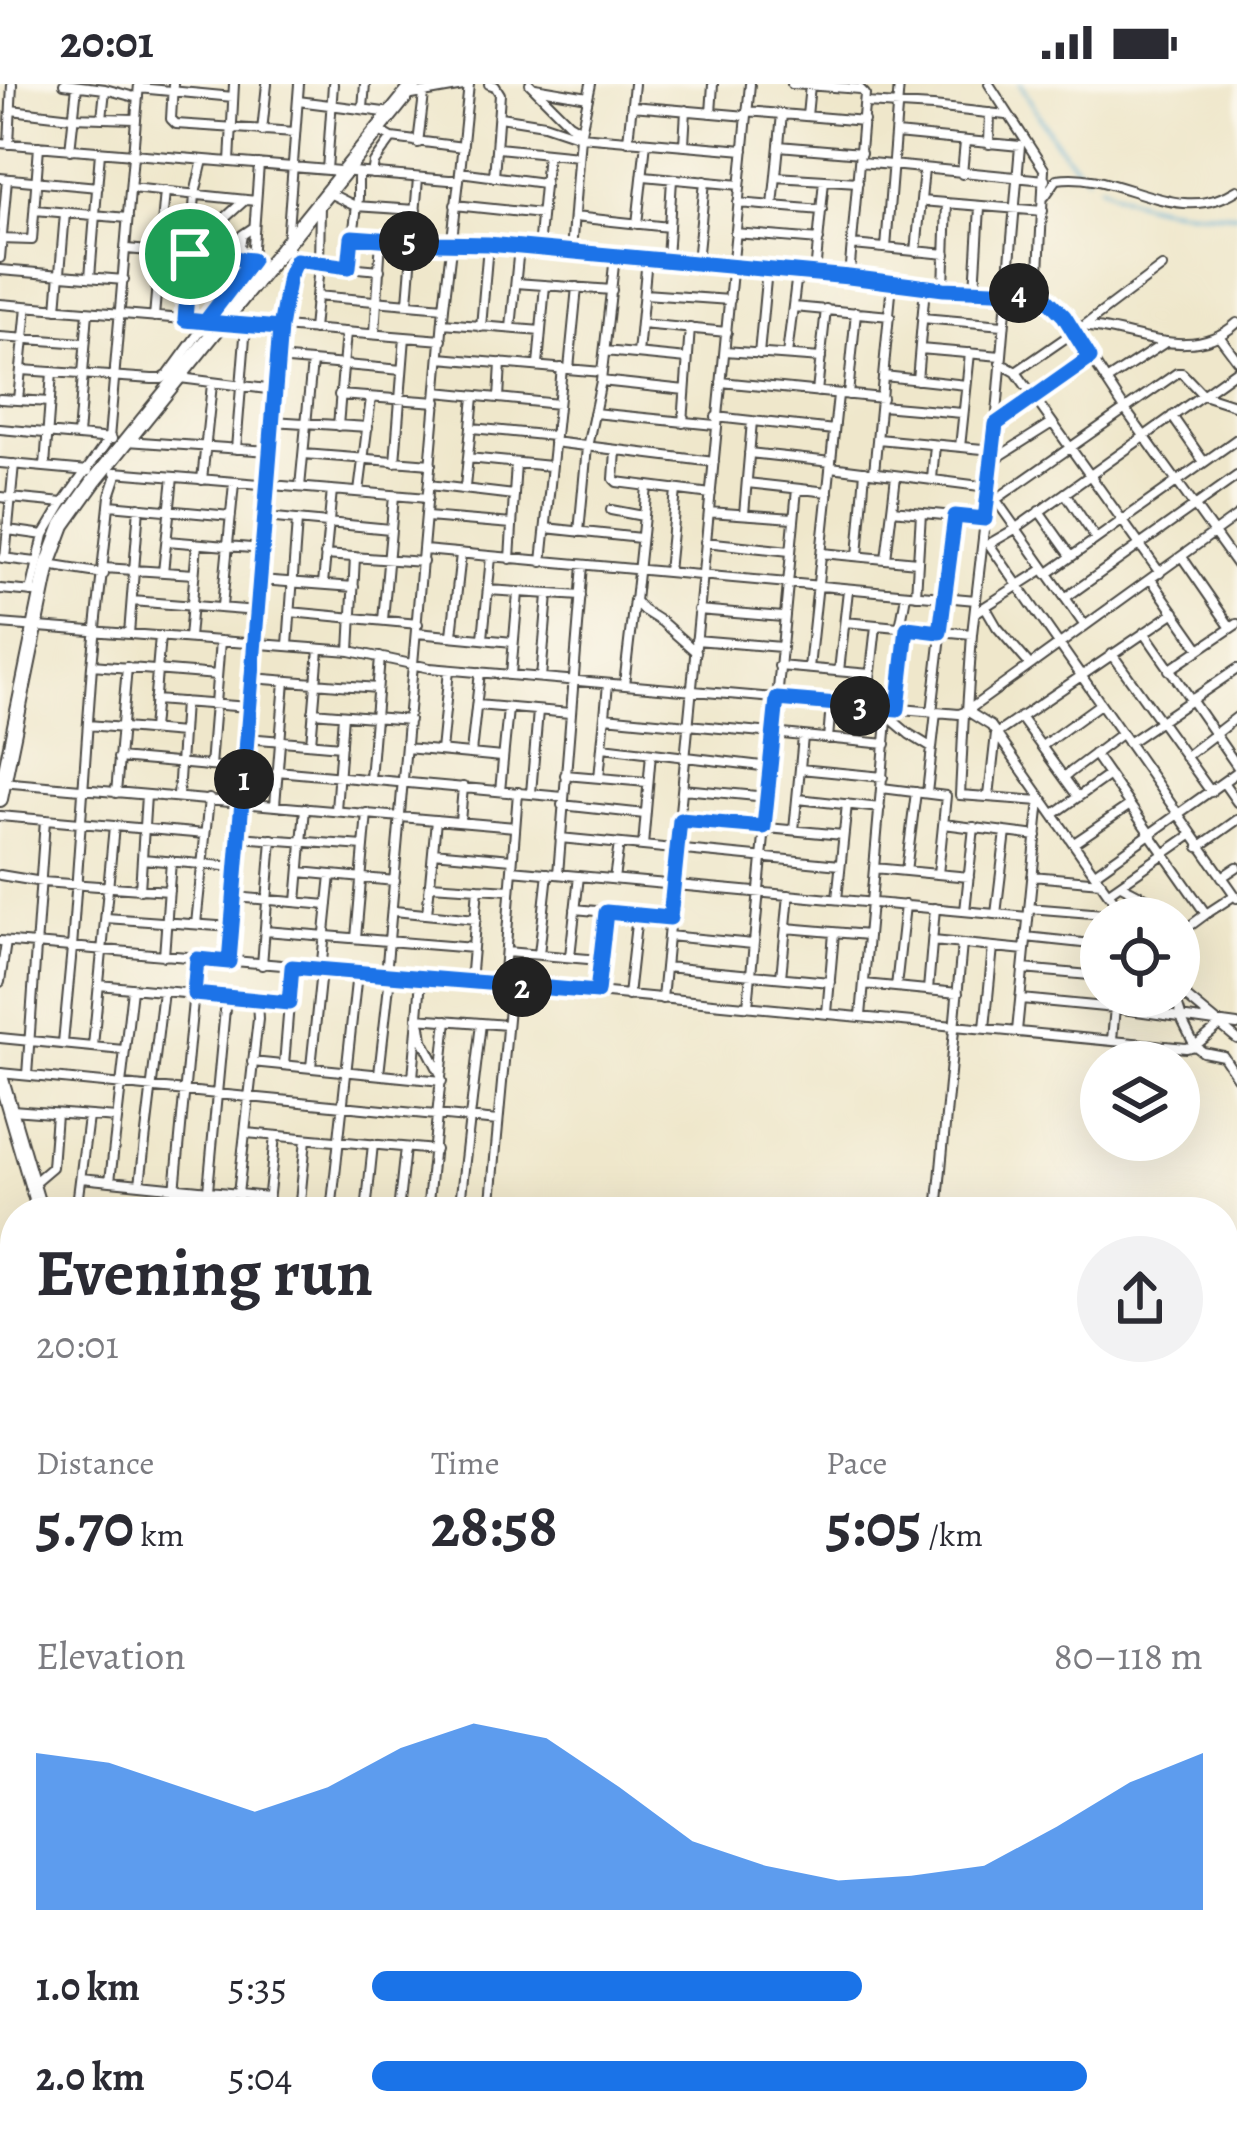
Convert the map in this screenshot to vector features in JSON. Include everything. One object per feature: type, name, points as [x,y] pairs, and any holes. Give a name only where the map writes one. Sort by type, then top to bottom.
[{"type":"highway","points":[[0,800],[42,564],[63,525],[324,197],[385,134],[392,113],[415,92]]},
{"type":"highway","points":[[0,1074],[36,1197]]},
{"type":"street","points":[[12,84],[4,144],[418,178],[494,177],[543,183]]},
{"type":"street","points":[[64,84],[203,89],[233,97]]},
{"type":"street","points":[[230,162],[234,84]]},
{"type":"street","points":[[262,131],[266,84]]},
{"type":"street","points":[[299,84],[289,251],[296,260],[319,265],[380,270]]},
{"type":"street","points":[[327,170],[333,84]]},
{"type":"street","points":[[364,108],[365,84]]},
{"type":"street","points":[[379,1074],[444,307],[469,84],[415,92],[418,143]]},
{"type":"street","points":[[489,84],[499,90],[494,177]]},
{"type":"street","points":[[571,252],[580,133],[591,84]]},
{"type":"street","points":[[628,141],[634,84]]},
{"type":"street","points":[[711,112],[713,84]]},
{"type":"street","points":[[662,999],[750,84]]},
{"type":"street","points":[[792,84],[862,90],[864,121],[849,277]]},
{"type":"street","points":[[886,248],[899,84]]},
{"type":"street","points":[[989,84],[1024,147],[1044,169],[1038,293]]},
{"type":"street","points":[[70,150],[77,86]]},
{"type":"street","points":[[532,86],[580,133]]},
{"type":"street","points":[[532,86],[588,97]]},
{"type":"street","points":[[807,116],[810,86]]},
{"type":"street","points":[[102,118],[105,87]]},
{"type":"street","points":[[173,88],[172,122],[296,132]]},
{"type":"street","points":[[62,1043],[92,665],[110,506],[102,472],[110,439],[139,90]]},
{"type":"street","points":[[298,101],[392,113]]},
{"type":"street","points":[[865,103],[1007,116]]},
{"type":"street","points":[[632,106],[864,121]]},
{"type":"street","points":[[11,110],[135,119]]},
{"type":"street","points":[[684,144],[686,110]]},
{"type":"street","points":[[989,144],[990,113]]},
{"type":"street","points":[[772,206],[782,115]]},
{"type":"street","points":[[500,117],[628,141],[744,150]]},
{"type":"street","points":[[372,174],[385,134],[464,147]]},
{"type":"street","points":[[896,134],[1024,147]]},
{"type":"street","points":[[638,224],[646,142]]},
{"type":"street","points":[[962,174],[965,142]]},
{"type":"street","points":[[1,239],[31,241],[39,146]]},
{"type":"street","points":[[779,146],[893,166],[1046,181]]},
{"type":"street","points":[[960,795],[976,600],[991,503],[988,487],[1016,178],[1024,147]]},
{"type":"street","points":[[498,148],[578,156]]},
{"type":"street","points":[[90,277],[100,152]]},
{"type":"street","points":[[538,249],[547,154]]},
{"type":"street","points":[[185,320],[196,254],[195,194],[203,160]]},
{"type":"street","points":[[22,370],[162,379],[252,260],[251,200],[259,164]]},
{"type":"street","points":[[916,251],[924,170]]},
{"type":"street","points":[[349,267],[356,206],[352,172]]},
{"type":"street","points":[[644,176],[740,185]]},
{"type":"street","points":[[776,177],[858,182]]},
{"type":"street","points":[[1045,198],[1057,179],[1067,177],[1090,179],[1167,202],[1219,198],[1237,190]]},
{"type":"street","points":[[0,258],[3,178],[98,187]]},
{"type":"street","points":[[408,302],[418,178]]},
{"type":"street","points":[[667,260],[672,179]]},
{"type":"street","points":[[815,274],[824,180]]},
{"type":"street","points":[[697,262],[705,181]]},
{"type":"street","points":[[131,188],[251,200]]},
{"type":"street","points":[[154,317],[165,191]]},
{"type":"street","points":[[313,330],[324,197],[356,206],[416,210]]},
{"type":"street","points":[[196,254],[225,218],[251,200]]},
{"type":"street","points":[[921,201],[1043,211]]},
{"type":"street","points":[[738,203],[822,211]]},
{"type":"street","points":[[944,289],[947,203]]},
{"type":"street","points":[[454,205],[541,214]]},
{"type":"street","points":[[975,290],[980,207]]},
{"type":"street","points":[[35,210],[128,218]]},
{"type":"street","points":[[57,309],[65,213]]},
{"type":"street","points":[[574,217],[669,227]]},
{"type":"street","points":[[238,258],[242,235],[254,226]]},
{"type":"street","points":[[735,233],[818,240]]},
{"type":"street","points":[[352,237],[488,244],[944,289],[1038,293],[1056,306],[1237,566]]},
{"type":"street","points":[[375,334],[381,239]]},
{"type":"street","points":[[482,327],[488,244]]},
{"type":"street","points":[[853,245],[946,254]]},
{"type":"street","points":[[511,328],[519,247]]},
{"type":"street","points":[[127,249],[252,260]]},
{"type":"street","points":[[579,532],[616,256]]},
{"type":"street","points":[[638,354],[647,258]]},
{"type":"street","points":[[229,962],[277,359],[289,276],[296,260]]},
{"type":"street","points":[[1016,372],[1162,267]]},
{"type":"street","points":[[759,353],[767,269]]},
{"type":"street","points":[[0,270],[124,280]]},
{"type":"street","points":[[787,355],[797,272]]},
{"type":"street","points":[[188,283],[231,289]]},
{"type":"street","points":[[858,556],[878,439],[892,283]]},
{"type":"street","points":[[516,284],[612,290]]},
{"type":"street","points":[[538,365],[545,285]]},
{"type":"street","points":[[917,380],[925,286]]},
{"type":"street","points":[[542,562],[553,439],[577,287]]},
{"type":"street","points":[[644,293],[730,300]]},
{"type":"street","points":[[316,296],[444,307]]},
{"type":"street","points":[[0,304],[442,340]]},
{"type":"street","points":[[18,400],[27,307]]},
{"type":"street","points":[[794,307],[890,316]]},
{"type":"street","points":[[818,392],[826,309]]},
{"type":"street","points":[[78,436],[88,311]]},
{"type":"street","points":[[809,668],[834,430],[856,312]]},
{"type":"street","points":[[922,318],[1003,325]]},
{"type":"street","points":[[443,323],[541,331]]},
{"type":"street","points":[[641,323],[727,332]]},
{"type":"street","points":[[1084,326],[1193,345],[1220,336],[1237,323]]},
{"type":"street","points":[[236,449],[246,325]]},
{"type":"street","points":[[683,423],[691,328]]},
{"type":"street","points":[[338,426],[346,332]]},
{"type":"street","points":[[1220,336],[1237,360]]},
{"type":"street","points":[[395,462],[405,337]]},
{"type":"street","points":[[0,338],[84,343]]},
{"type":"street","points":[[1106,381],[1165,343]]},
{"type":"street","points":[[920,349],[1000,360],[1016,372],[1123,520],[1200,649]]},
{"type":"street","points":[[605,351],[688,359]]},
{"type":"street","points":[[725,351],[821,358]]},
{"type":"street","points":[[960,447],[970,353]]},
{"type":"street","points":[[440,358],[565,368],[685,390]]},
{"type":"street","points":[[996,424],[1090,358]]},
{"type":"street","points":[[277,359],[402,370]]},
{"type":"street","points":[[300,487],[312,362]]},
{"type":"street","points":[[499,398],[501,363]]},
{"type":"street","points":[[986,546],[1237,370]]},
{"type":"street","points":[[45,467],[52,372]]},
{"type":"street","points":[[991,503],[1179,372],[1203,394],[1237,406]]},
{"type":"street","points":[[884,376],[965,385]]},
{"type":"street","points":[[178,378],[275,391]]},
{"type":"street","points":[[721,382],[962,413]]},
{"type":"street","points":[[202,480],[212,384]]},
{"type":"street","points":[[339,395],[558,404]]},
{"type":"street","points":[[465,488],[475,397]]},
{"type":"street","points":[[359,493],[371,398]]},
{"type":"street","points":[[0,399],[50,402]]},
{"type":"street","points":[[594,413],[683,423],[752,421],[834,430]]},
{"type":"street","points":[[1172,416],[1204,462]]},
{"type":"street","points":[[272,421],[368,428]]},
{"type":"street","points":[[744,514],[752,421]]},
{"type":"street","points":[[878,439],[960,447],[992,456],[1052,423]]},
{"type":"street","points":[[472,428],[714,462]]},
{"type":"street","points":[[0,429],[270,451]]},
{"type":"street","points":[[975,613],[1071,556],[1237,439]]},
{"type":"street","points":[[932,479],[934,445]]},
{"type":"street","points":[[616,451],[615,481],[710,494]]},
{"type":"street","points":[[749,453],[988,487]]},
{"type":"street","points":[[304,454],[431,464]]},
{"type":"street","points":[[468,458],[550,466]]},
{"type":"street","points":[[0,463],[428,498]]},
{"type":"street","points":[[510,559],[516,463]]},
{"type":"street","points":[[14,464],[5,497],[8,530],[3,558],[104,571],[194,574]]},
{"type":"street","points":[[42,564],[44,535],[62,503],[102,472]]},
{"type":"street","points":[[886,559],[896,476]]},
{"type":"street","points":[[1065,598],[1237,476]]},
{"type":"street","points":[[164,572],[173,478]]},
{"type":"street","points":[[223,606],[234,483]]},
{"type":"street","points":[[747,483],[828,492]]},
{"type":"street","points":[[429,484],[514,495]]},
{"type":"street","points":[[624,685],[647,487]]},
{"type":"street","points":[[748,1006],[797,489]]},
{"type":"street","points":[[323,584],[332,490]]},
{"type":"street","points":[[668,572],[676,490]]},
{"type":"street","points":[[1065,493],[1096,538]]},
{"type":"street","points":[[383,620],[394,496]]},
{"type":"street","points":[[5,497],[62,503]]},
{"type":"street","points":[[991,503],[1085,626]]},
{"type":"street","points":[[110,506],[231,516]]},
{"type":"street","points":[[129,634],[139,507]]},
{"type":"street","points":[[611,510],[643,516]]},
{"type":"street","points":[[892,510],[985,519]]},
{"type":"street","points":[[1039,511],[1071,556]]},
{"type":"street","points":[[709,512],[794,518]]},
{"type":"street","points":[[861,1016],[886,744],[921,513]]},
{"type":"street","points":[[906,871],[932,748],[955,516]]},
{"type":"street","points":[[966,712],[1237,516]]},
{"type":"street","points":[[427,517],[512,524]]},
{"type":"street","points":[[265,518],[390,530]]},
{"type":"street","points":[[288,646],[297,521]]},
{"type":"street","points":[[546,529],[640,538]]},
{"type":"street","points":[[8,530],[44,535]]},
{"type":"street","points":[[167,541],[262,549]]},
{"type":"street","points":[[705,542],[790,551]]},
{"type":"street","points":[[189,638],[197,544]]},
{"type":"street","points":[[986,546],[1236,897],[1200,917]]},
{"type":"street","points":[[424,550],[976,600]]},
{"type":"street","points":[[822,553],[917,562]]},
{"type":"street","points":[[452,635],[461,554]]},
{"type":"street","points":[[325,555],[423,562]]},
{"type":"street","points":[[350,651],[355,557]]},
{"type":"street","points":[[483,638],[491,557]]},
{"type":"street","points":[[1169,670],[1234,626],[1182,557]]},
{"type":"street","points":[[539,954],[560,838],[583,565]]},
{"type":"street","points":[[260,580],[354,586]]},
{"type":"street","points":[[0,589],[36,592]]},
{"type":"street","points":[[488,590],[581,596]]},
{"type":"street","points":[[839,671],[848,590]]},
{"type":"street","points":[[511,674],[518,593]]},
{"type":"street","points":[[541,678],[548,595]]},
{"type":"street","points":[[634,598],[696,652]]},
{"type":"street","points":[[132,601],[257,610]]},
{"type":"street","points":[[986,608],[1030,665]]},
{"type":"street","points":[[698,610],[783,617]]},
{"type":"street","points":[[290,612],[383,620],[452,635],[513,641]]},
{"type":"street","points":[[995,734],[1175,612]]},
{"type":"street","points":[[845,622],[973,634]]},
{"type":"street","points":[[0,624],[350,651],[449,670],[891,711],[966,712],[988,722],[1112,897]]},
{"type":"street","points":[[867,707],[876,626]]},
{"type":"street","points":[[1032,876],[1098,878],[1237,769],[1144,632]]},
{"type":"street","points":[[152,730],[160,636]]},
{"type":"street","points":[[210,766],[220,640]]},
{"type":"street","points":[[696,640],[781,647]]},
{"type":"street","points":[[311,743],[319,649]]},
{"type":"street","points":[[1112,654],[1210,791]]},
{"type":"street","points":[[370,779],[380,656]]},
{"type":"street","points":[[92,665],[217,674]]},
{"type":"street","points":[[779,666],[870,674]]},
{"type":"street","points":[[116,793],[127,667]]},
{"type":"street","points":[[1064,777],[1094,754],[1159,722],[1237,669]]},
{"type":"street","points":[[441,751],[449,670]]},
{"type":"street","points":[[471,754],[480,672]]},
{"type":"street","points":[[252,678],[377,688]]},
{"type":"street","points":[[275,805],[285,680]]},
{"type":"street","points":[[599,778],[608,683]]},
{"type":"street","points":[[154,700],[250,707]]},
{"type":"street","points":[[178,796],[184,703]]},
{"type":"street","points":[[828,739],[831,704]]},
{"type":"street","points":[[1042,746],[1100,704]]},
{"type":"street","points":[[477,705],[570,713]]},
{"type":"street","points":[[500,790],[508,709]]},
{"type":"street","points":[[530,794],[538,711]]},
{"type":"street","points":[[891,711],[909,734],[932,748]]},
{"type":"street","points":[[313,712],[409,720]]},
{"type":"street","points":[[337,810],[344,715]]},
{"type":"street","points":[[605,717],[886,744]]},
{"type":"street","points":[[1020,717],[1078,796]]},
{"type":"street","points":[[1185,757],[1237,717]]},
{"type":"street","points":[[88,725],[182,733]]},
{"type":"street","points":[[989,796],[995,734]]},
{"type":"street","points":[[794,830],[803,737]]},
{"type":"street","points":[[247,738],[341,746]]},
{"type":"street","points":[[603,747],[770,766]]},
{"type":"street","points":[[406,748],[502,757]]},
{"type":"street","points":[[643,846],[651,753]]},
{"type":"street","points":[[1094,754],[1206,914]]},
{"type":"street","points":[[118,758],[244,769]]},
{"type":"street","points":[[800,769],[946,796],[1040,799]]},
{"type":"street","points":[[277,771],[500,790],[645,814]]},
{"type":"street","points":[[565,775],[648,782]]},
{"type":"street","points":[[1054,814],[1109,776]]},
{"type":"street","points":[[2,782],[515,827]]},
{"type":"street","points":[[1223,782],[1237,802]]},
{"type":"street","points":[[460,822],[464,788]]},
{"type":"street","points":[[683,789],[767,797]]},
{"type":"street","points":[[491,1197],[507,1025],[506,952],[518,793]]},
{"type":"street","points":[[140,890],[146,795]]},
{"type":"street","points":[[938,874],[946,796]]},
{"type":"street","points":[[798,799],[880,808]]},
{"type":"street","points":[[1017,1031],[1040,799]]},
{"type":"street","points":[[196,924],[209,800]]},
{"type":"street","points":[[837,899],[847,804]]},
{"type":"street","points":[[1075,843],[1130,805]]},
{"type":"street","points":[[297,902],[305,808]]},
{"type":"street","points":[[356,938],[367,813]]},
{"type":"street","points":[[0,816],[205,834]]},
{"type":"street","points":[[27,1075],[45,820]]},
{"type":"street","points":[[427,914],[436,820]]},
{"type":"street","points":[[680,820],[843,835]]},
{"type":"street","points":[[1199,847],[1237,820]]},
{"type":"street","points":[[944,824],[1037,836]]},
{"type":"street","points":[[93,1046],[114,826]]},
{"type":"street","points":[[965,911],[974,827]]},
{"type":"street","points":[[996,914],[1006,832]]},
{"type":"street","points":[[1108,893],[1191,835]]},
{"type":"street","points":[[239,837],[364,846]]},
{"type":"street","points":[[560,838],[840,865]]},
{"type":"street","points":[[262,965],[272,839]]},
{"type":"street","points":[[614,879],[619,844]]},
{"type":"street","points":[[433,852],[512,859]]},
{"type":"street","points":[[142,859],[237,867]]},
{"type":"street","points":[[164,956],[171,861]]},
{"type":"street","points":[[1222,877],[1237,867]]},
{"type":"street","points":[[874,868],[969,877]]},
{"type":"street","points":[[512,870],[996,914],[1080,915]]},
{"type":"street","points":[[300,872],[395,880]]},
{"type":"street","points":[[311,1067],[331,874]]},
{"type":"street","points":[[0,875],[169,891]]},
{"type":"street","points":[[570,956],[579,876]]},
{"type":"street","points":[[430,885],[511,890]]},
{"type":"street","points":[[1120,885],[1141,897]]},
{"type":"street","points":[[470,983],[478,888]]},
{"type":"street","points":[[781,977],[789,895]]},
{"type":"street","points":[[234,897],[328,905]]},
{"type":"street","points":[[896,987],[905,905]]},
{"type":"street","points":[[575,908],[670,918]]},
{"type":"street","points":[[928,990],[935,908]]},
{"type":"street","points":[[393,911],[476,919]]},
{"type":"street","points":[[597,992],[606,912]]},
{"type":"street","points":[[628,996],[638,914]]},
{"type":"street","points":[[106,918],[232,927]]},
{"type":"street","points":[[786,928],[868,936]]},
{"type":"street","points":[[265,931],[473,948]]},
{"type":"street","points":[[827,1013],[834,933]]},
{"type":"street","points":[[668,936],[753,944]]},
{"type":"street","points":[[1026,938],[1080,943]]},
{"type":"street","points":[[0,982],[3,941],[1121,1041]]},
{"type":"street","points":[[932,941],[1025,950]]},
{"type":"street","points":[[938,1197],[962,944]]},
{"type":"street","points":[[985,1028],[993,947]]},
{"type":"street","points":[[506,952],[600,960]]},
{"type":"street","points":[[175,1197],[197,959]]},
{"type":"street","points":[[284,1065],[292,967]]},
{"type":"street","points":[[665,967],[830,982]]},
{"type":"street","points":[[1023,969],[1080,974]]},
{"type":"street","points":[[333,1197],[357,973]]},
{"type":"street","points":[[412,1078],[421,979]]},
{"type":"street","points":[[864,984],[958,993]]},
{"type":"street","points":[[99,985],[289,1003]]},
{"type":"street","points":[[110,1181],[131,988]]},
{"type":"street","points":[[140,1184],[163,991]]},
{"type":"street","points":[[208,1190],[226,998]]},
{"type":"street","points":[[238,1194],[258,1019],[256,1000]]},
{"type":"street","points":[[1021,1000],[1080,1005]]},
{"type":"street","points":[[1200,1012],[1237,1039]]},
{"type":"street","points":[[1112,1040],[1114,1017]]},
{"type":"street","points":[[1186,1017],[1237,1025]]},
{"type":"street","points":[[419,1018],[507,1025]]},
{"type":"street","points":[[419,1018],[423,1040],[442,1079]]},
{"type":"street","points":[[427,1197],[447,1020]]},
{"type":"street","points":[[461,1197],[481,1023]]},
{"type":"street","points":[[1199,1041],[1215,1023]]},
{"type":"street","points":[[0,1038],[123,1050]]},
{"type":"street","points":[[1200,1050],[1223,1056],[1237,1077]]},
{"type":"street","points":[[252,1062],[442,1079]]},
{"type":"street","points":[[0,1074],[498,1121]]},
{"type":"street","points":[[5,1102],[56,1114],[117,1118]]},
{"type":"street","points":[[32,1184],[52,1167],[56,1114]]},
{"type":"street","points":[[80,1197],[88,1117]]},
{"type":"street","points":[[246,1133],[435,1150]]},
{"type":"street","points":[[81,1178],[268,1197],[275,1136]]},
{"type":"street","points":[[300,1197],[306,1139]]},
{"type":"street","points":[[368,1197],[373,1144]]},
{"type":"street","points":[[400,1197],[405,1147]]},
{"type":"street","points":[[914,2145],[924,2145]]},
{"type":"waterway","points":[[1020,84],[1058,145],[1087,176]]},
{"type":"waterway","points":[[1100,185],[1150,205],[1237,214]]},
{"type":"route","points":[[190,254],[185,320],[222,324],[280,328],[229,962],[197,959],[194,994],[289,1003],[292,967],[597,992],[606,912],[670,918],[680,820],[764,827],[777,699],[898,709],[907,628],[940,632],[955,516],[985,519],[996,424],[1090,358],[1064,316],[1041,293],[944,289],[488,244],[352,237],[349,267],[296,260],[280,328],[205,322],[252,260],[190,254]]}]
